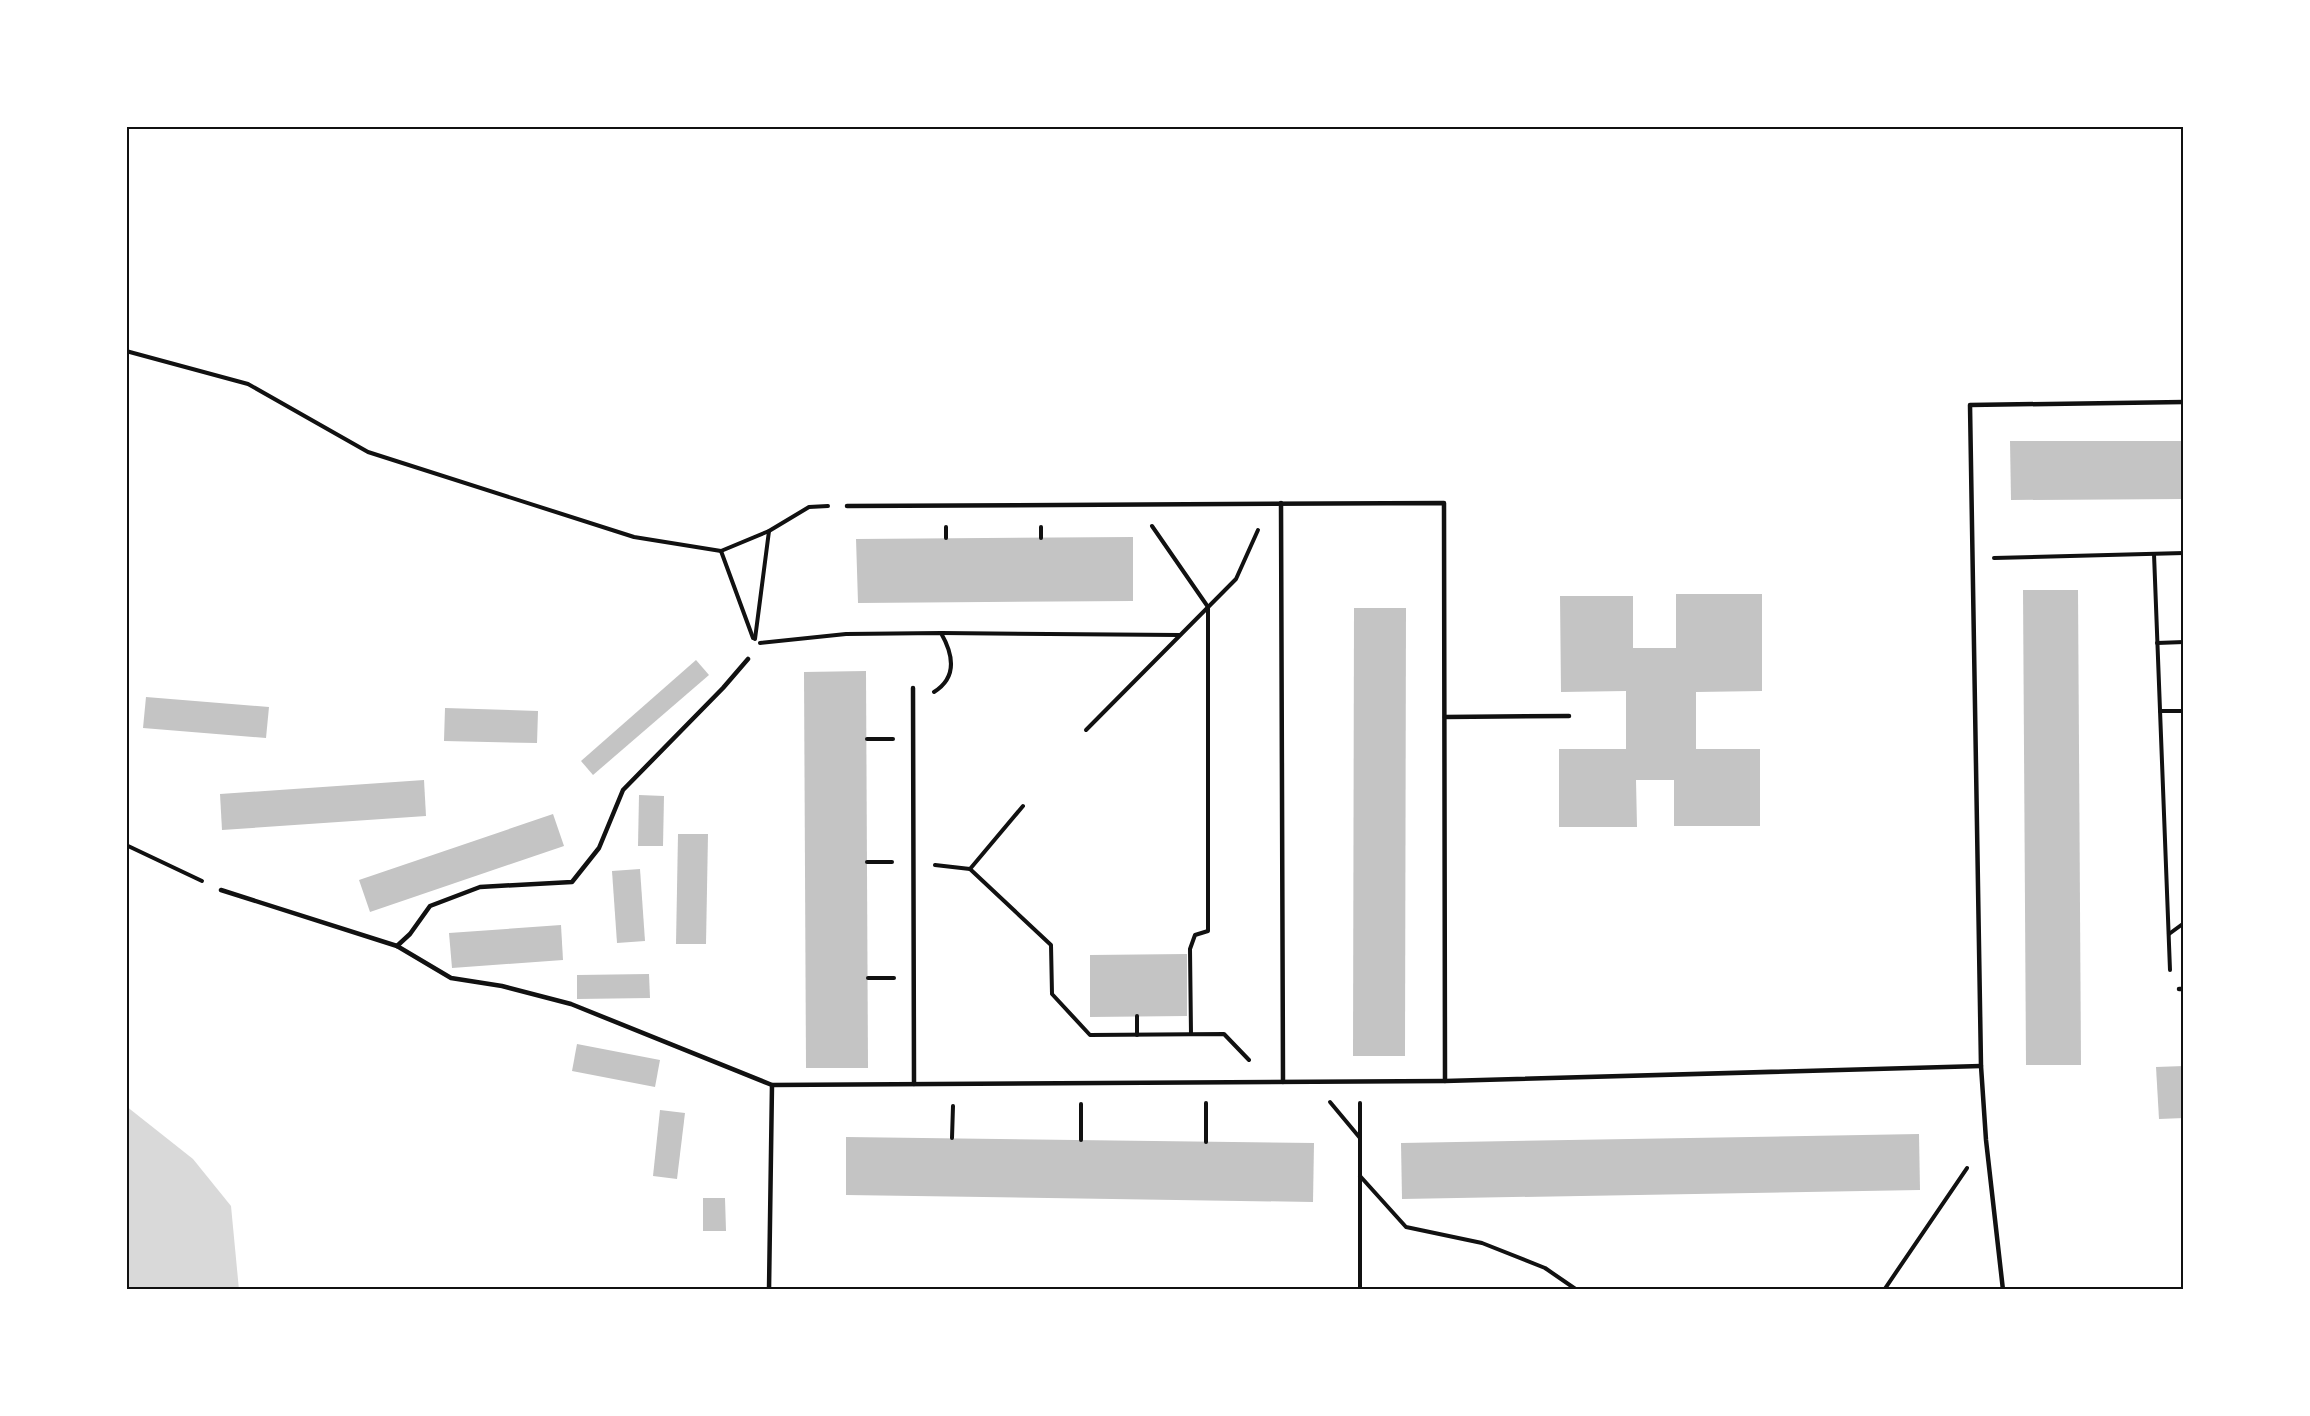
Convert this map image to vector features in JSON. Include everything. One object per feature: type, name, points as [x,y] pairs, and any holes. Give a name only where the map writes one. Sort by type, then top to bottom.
[{"type":"lane","points":[[2003,1290],[1986,1140],[1981,1066],[1970,405],[2184,402]]},
{"type":"lane","points":[[1281,503],[1283,1082]]},
{"type":"lane","points":[[847,506],[1444,503],[1445,1081]]},
{"type":"lane","points":[[398,946],[410,934],[430,906],[480,886],[572,882],[599,848],[623,790],[723,688],[748,659]]},
{"type":"lane","points":[[914,688],[914,1084]]},
{"type":"lane","points":[[1445,717],[1569,716]]},
{"type":"lane","points":[[221,890],[398,946],[451,978],[502,986],[571,1004],[686,1048],[772,1085],[1445,1081],[1981,1066]]},
{"type":"lane","points":[[769,1290],[772,1085]]},
{"type":"path","points":[[126,351],[248,384],[369,452],[634,537],[721,551],[769,531],[809,507]]},
{"type":"path","points":[[1086,730],[1236,579],[1271,503]]},
{"type":"path","points":[[1137,505],[1208,607],[1208,931],[1195,935],[1190,949],[1191,1034]]},
{"type":"path","points":[[755,643],[769,531]]},
{"type":"path","points":[[721,551],[755,643]]},
{"type":"path","points":[[1972,558],[2184,553]]},
{"type":"path","points":[[2154,554],[2170,974],[2181,989]]},
{"type":"path","points":[[914,704],[942,687],[950,673],[950,649],[941,633]]},
{"type":"path","points":[[755,643],[846,634],[1180,635]]},
{"type":"path","points":[[2157,643],[2184,642]]},
{"type":"path","points":[[2160,711],[2184,711]]},
{"type":"path","points":[[970,869],[1023,806]]},
{"type":"path","points":[[126,845],[221,890]]},
{"type":"path","points":[[914,862],[970,869],[1052,945],[1052,994],[1090,1035],[1224,1034],[1271,1082]]},
{"type":"path","points":[[2168,934],[2184,923]]},
{"type":"path","points":[[1137,1016],[1137,1035]]},
{"type":"path","points":[[1360,1081],[1360,1290]]},
{"type":"path","points":[[1206,1082],[1206,1142]]},
{"type":"path","points":[[1312,1082],[1360,1138]]},
{"type":"path","points":[[1081,1083],[1081,1140]]},
{"type":"path","points":[[952,1138],[953,1084]]},
{"type":"path","points":[[1884,1290],[1986,1140]]},
{"type":"path","points":[[1360,1176],[1406,1227],[1482,1243],[1545,1268],[1577,1290]]},
{"type":"shaded area","points":[[126,1106],[193,1159],[231,1206],[239,1290],[128,1290]]},
{"type":"building","points":[[2010,441],[2184,441],[2184,499],[2011,500]]},
{"type":"building","points":[[1133,537],[1133,601],[858,603],[856,539]]},
{"type":"building","points":[[2023,590],[2078,590],[2081,1065],[2026,1065]]},
{"type":"building","points":[[1676,594],[1762,594],[1762,691],[1696,692],[1696,749],[1760,749],[1760,826],[1674,826],[1674,780],[1636,780],[1637,827],[1559,827],[1559,749],[1626,749],[1626,691],[1561,692],[1560,596],[1633,596],[1633,648],[1676,648]]},
{"type":"building","points":[[1354,608],[1406,608],[1405,1056],[1353,1056]]},
{"type":"building","points":[[696,660],[709,675],[593,775],[581,761]]},
{"type":"building","points":[[866,671],[868,1068],[806,1068],[804,672]]},
{"type":"building","points":[[146,697],[269,707],[266,738],[143,728]]},
{"type":"building","points":[[445,708],[538,711],[537,743],[444,741]]},
{"type":"building","points":[[424,780],[426,816],[222,830],[220,794]]},
{"type":"building","points":[[639,795],[664,796],[663,846],[638,846]]},
{"type":"building","points":[[553,814],[564,846],[370,912],[359,880]]},
{"type":"building","points":[[678,834],[708,834],[706,944],[676,944]]},
{"type":"building","points":[[640,869],[645,941],[617,943],[612,871]]},
{"type":"building","points":[[561,925],[563,960],[452,968],[449,933]]},
{"type":"building","points":[[1187,954],[1187,1016],[1090,1017],[1090,955]]},
{"type":"building","points":[[649,974],[650,998],[577,999],[577,975]]},
{"type":"building","points":[[577,1044],[660,1060],[655,1087],[572,1071]]},
{"type":"building","points":[[2184,1066],[2184,1118],[2159,1119],[2156,1067]]},
{"type":"building","points":[[660,1110],[685,1113],[677,1179],[653,1176]]},
{"type":"building","points":[[1919,1134],[1920,1190],[1402,1199],[1401,1143]]},
{"type":"building","points":[[846,1137],[1314,1143],[1313,1202],[846,1195]]},
{"type":"building","points":[[703,1198],[725,1198],[726,1231],[703,1231]]}]
